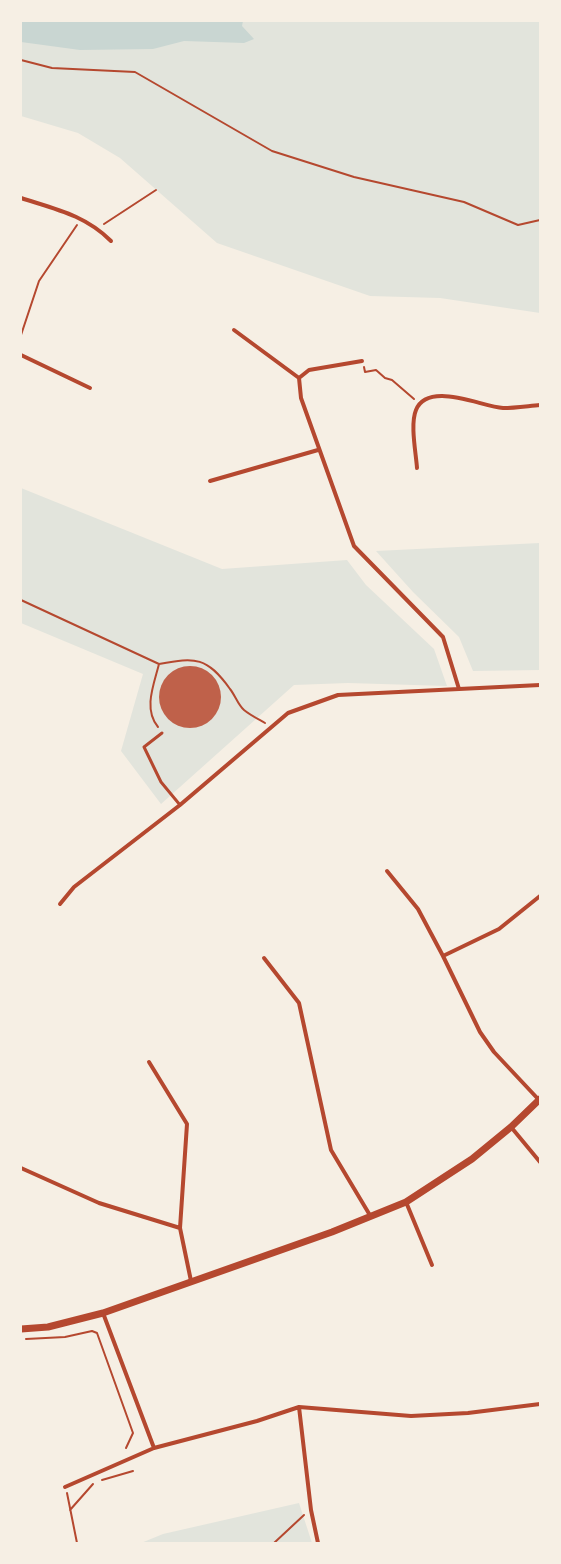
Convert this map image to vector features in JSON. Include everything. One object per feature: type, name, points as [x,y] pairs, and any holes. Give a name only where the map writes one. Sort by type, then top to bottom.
[{"type":"street","points":[[21,198],[82,219],[98,228],[111,241]]},
{"type":"street","points":[[234,330],[299,378]]},
{"type":"street","points":[[21,356],[90,388]]},
{"type":"street","points":[[299,378],[309,370],[362,361]]},
{"type":"street","points":[[299,378],[300,398],[354,546],[443,637],[459,689]]},
{"type":"street","points":[[417,468],[414,420],[415,411],[420,403],[432,397],[444,395],[504,408],[540,405]]},
{"type":"street","points":[[210,481],[318,450]]},
{"type":"street","points":[[60,904],[74,887],[180,805],[288,713],[338,695],[540,685]]},
{"type":"street","points":[[21,1329],[55,1326],[103,1313],[332,1232],[406,1202],[472,1159],[511,1127],[540,1100],[494,1052],[480,1032],[418,909],[387,870]]},
{"type":"street","points":[[443,956],[499,929],[540,896]]},
{"type":"street","points":[[264,958],[299,1003],[330,1150],[371,1217]]},
{"type":"street","points":[[149,1062],[187,1124],[180,1228],[191,1281]]},
{"type":"street","points":[[511,1127],[540,1162]]},
{"type":"street","points":[[21,1168],[99,1204],[180,1228]]},
{"type":"street","points":[[406,1202],[432,1265]]},
{"type":"street","points":[[103,1313],[154,1448]]},
{"type":"street","points":[[66,1487],[154,1448],[257,1421],[299,1407],[412,1416],[468,1413],[540,1404]]},
{"type":"street","points":[[299,1407],[311,1510],[318,1543]]},
{"type":"lane","points":[[162,733],[144,747],[161,782],[180,805]]},
{"type":"path","points":[[21,60],[52,68],[135,72],[272,151],[354,177],[464,202],[518,226],[540,220]]},
{"type":"path","points":[[98,228],[156,190]]},
{"type":"path","points":[[21,335],[39,281],[82,219]]},
{"type":"path","points":[[362,361],[365,372],[376,370],[385,378],[392,380],[407,395],[420,403]]},
{"type":"path","points":[[21,600],[159,664],[181,660],[194,660],[207,664],[220,675],[243,709],[271,726]]},
{"type":"path","points":[[159,664],[150,702],[153,722],[162,733]]},
{"type":"path","points":[[21,1339],[65,1337],[92,1331],[97,1333],[132,1433],[126,1448]]},
{"type":"path","points":[[70,1510],[93,1483],[133,1471]]},
{"type":"path","points":[[66,1487],[77,1543]]},
{"type":"path","points":[[274,1543],[297,1520],[311,1510]]},
{"type":"shaded area","points":[[21,21],[540,21],[540,313],[440,298],[370,296],[217,243],[120,158],[78,133],[21,116]]},
{"type":"shaded area","points":[[21,21],[243,21],[242,26],[254,39],[244,43],[184,41],[153,49],[80,50],[21,42]]},
{"type":"shaded area","points":[[21,488],[222,569],[347,560],[366,585],[434,649],[447,686],[348,683],[294,685],[161,804],[121,751],[143,674],[21,623]]},
{"type":"shaded area","points":[[540,543],[540,670],[473,671],[459,637],[413,592],[376,551]]},
{"type":"shaded area","points":[[299,1503],[312,1543],[141,1543],[163,1534]]},
{"type":"building","points":[[184,666],[196,666],[212,675],[219,685],[221,697],[219,709],[212,719],[196,728],[184,728],[173,723],[164,714],[159,703],[159,691],[164,680],[173,671]]}]
